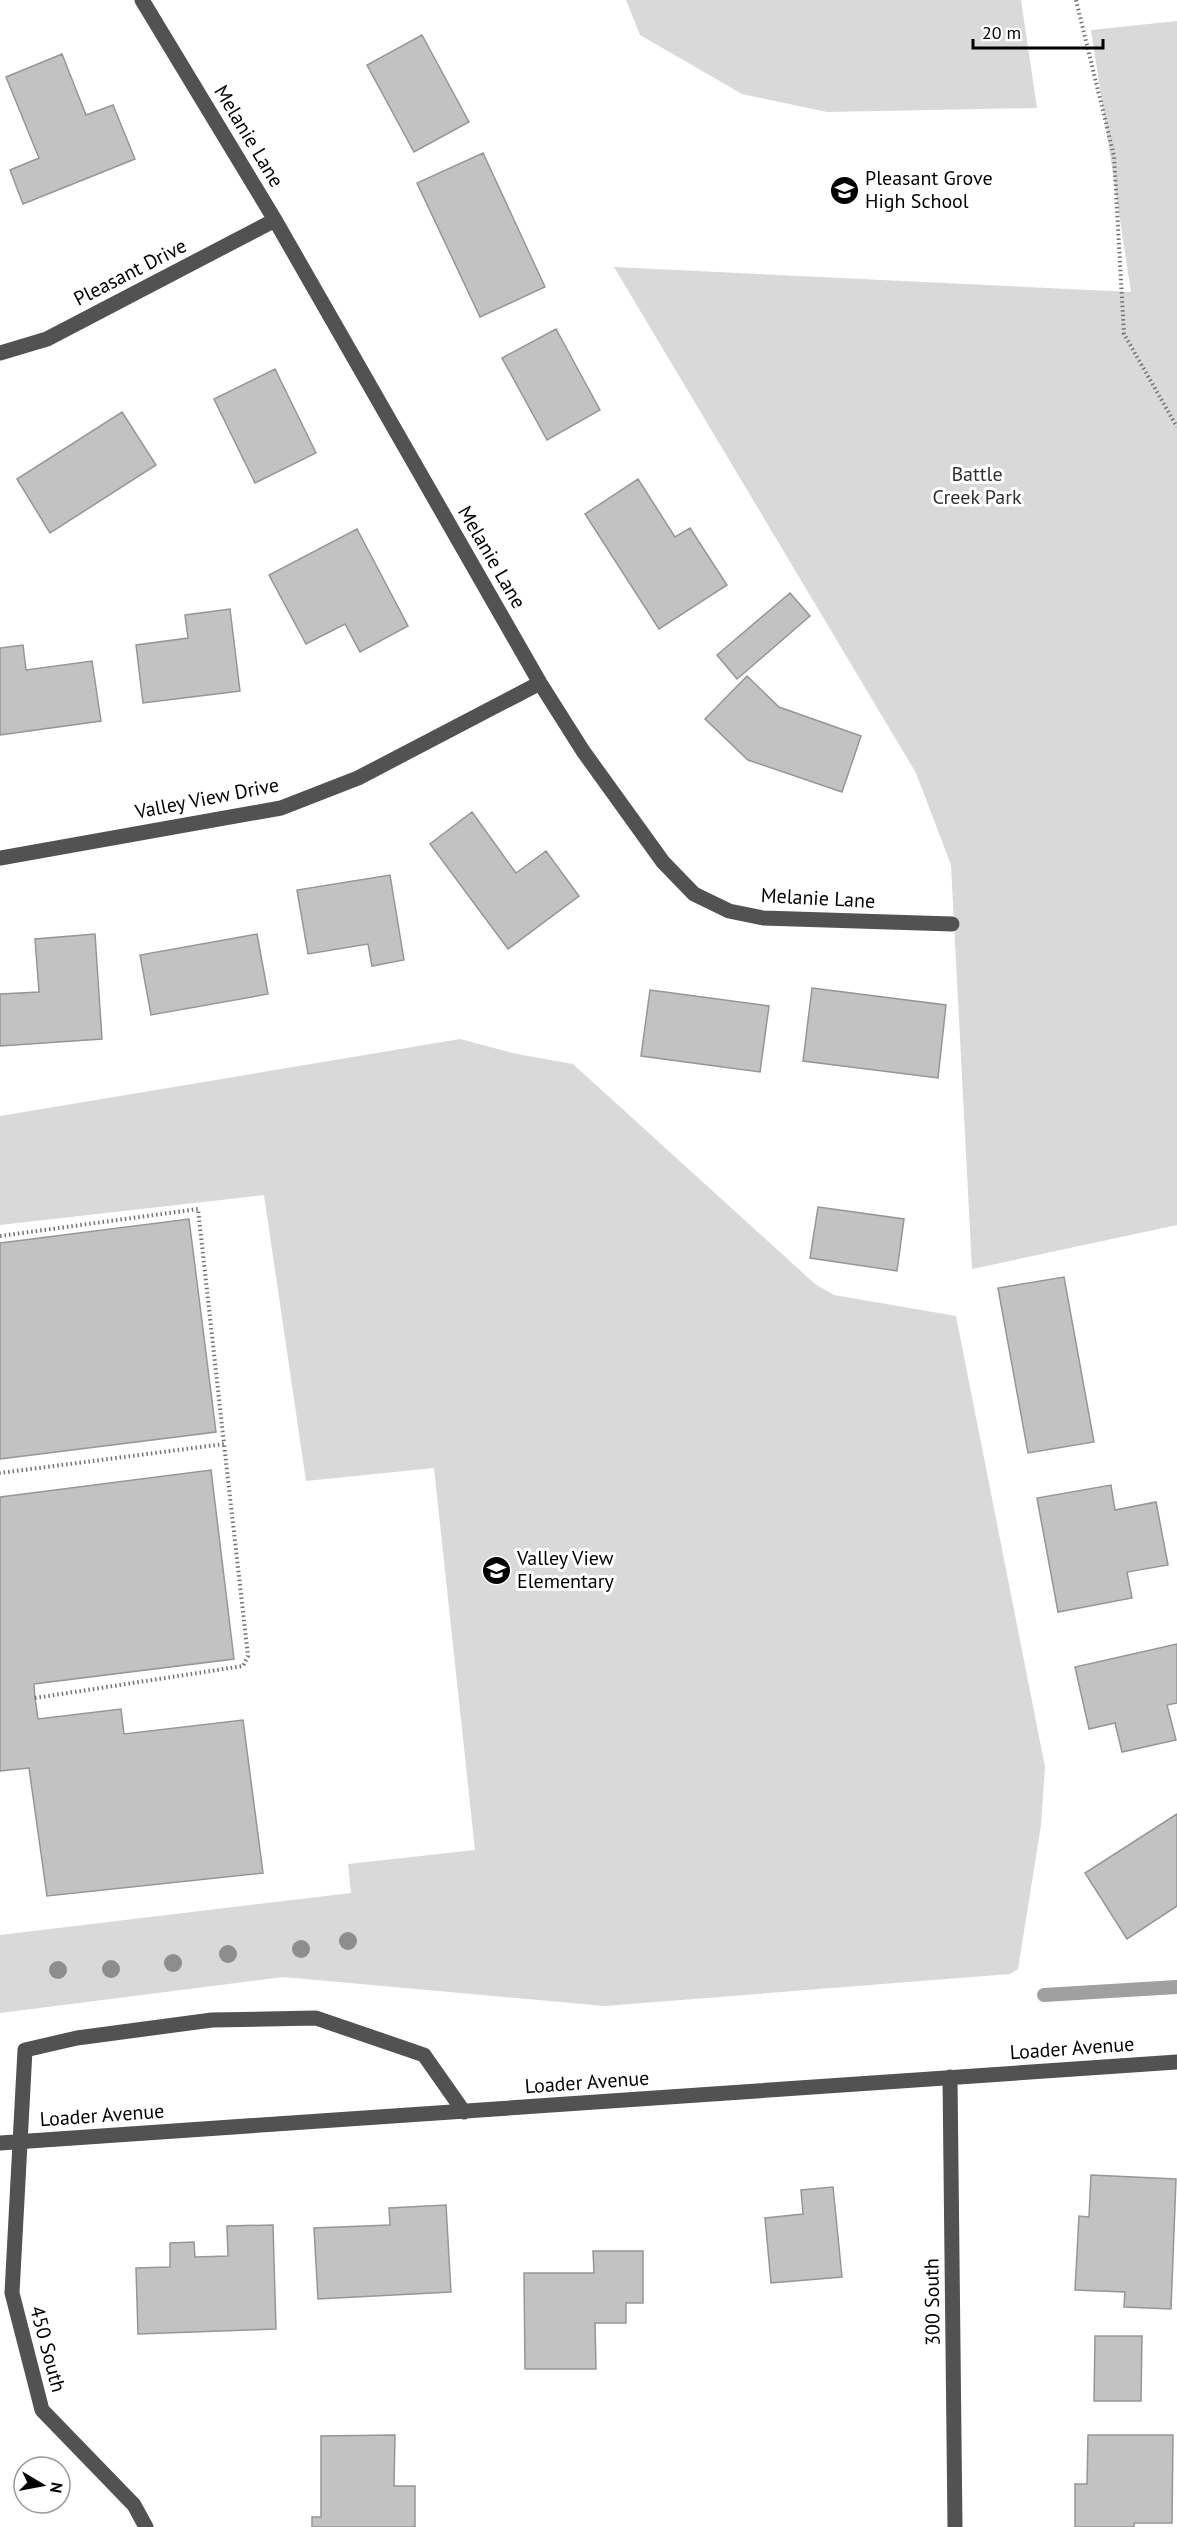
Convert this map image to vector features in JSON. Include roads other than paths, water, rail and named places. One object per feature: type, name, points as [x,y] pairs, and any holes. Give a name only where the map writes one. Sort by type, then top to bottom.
[{"type":"street","name":"Melanie Lane","points":[[142,0],[275,220],[540,683],[583,751],[663,862],[694,894],[729,911],[763,918],[952,924]]},
{"type":"street","name":"Pleasant Drive","points":[[0,353],[47,339],[275,220]]},
{"type":"street","name":"Valley View Drive","points":[[0,858],[281,808],[358,778],[540,683]]},
{"type":"street","name":"450 South","points":[[146,2527],[134,2505],[42,2410],[12,2293],[25,2050],[77,2038],[212,2020],[316,2018],[424,2055],[464,2112]]},
{"type":"street","name":"Loader Avenue","points":[[0,2143],[1177,2062]]},
{"type":"street","name":"300 South","points":[[950,2077],[956,2527]]},
{"type":"waterway","points":[[1044,1995],[1177,1987]]},
{"type":"place","name":"Pleasant Grove High School","points":[[844,190]]},
{"type":"place","name":"Valley View Elementary","points":[[496,1570]]},
{"type":"park label","name":"Battle Creek Park","points":[[977,486]]}]
